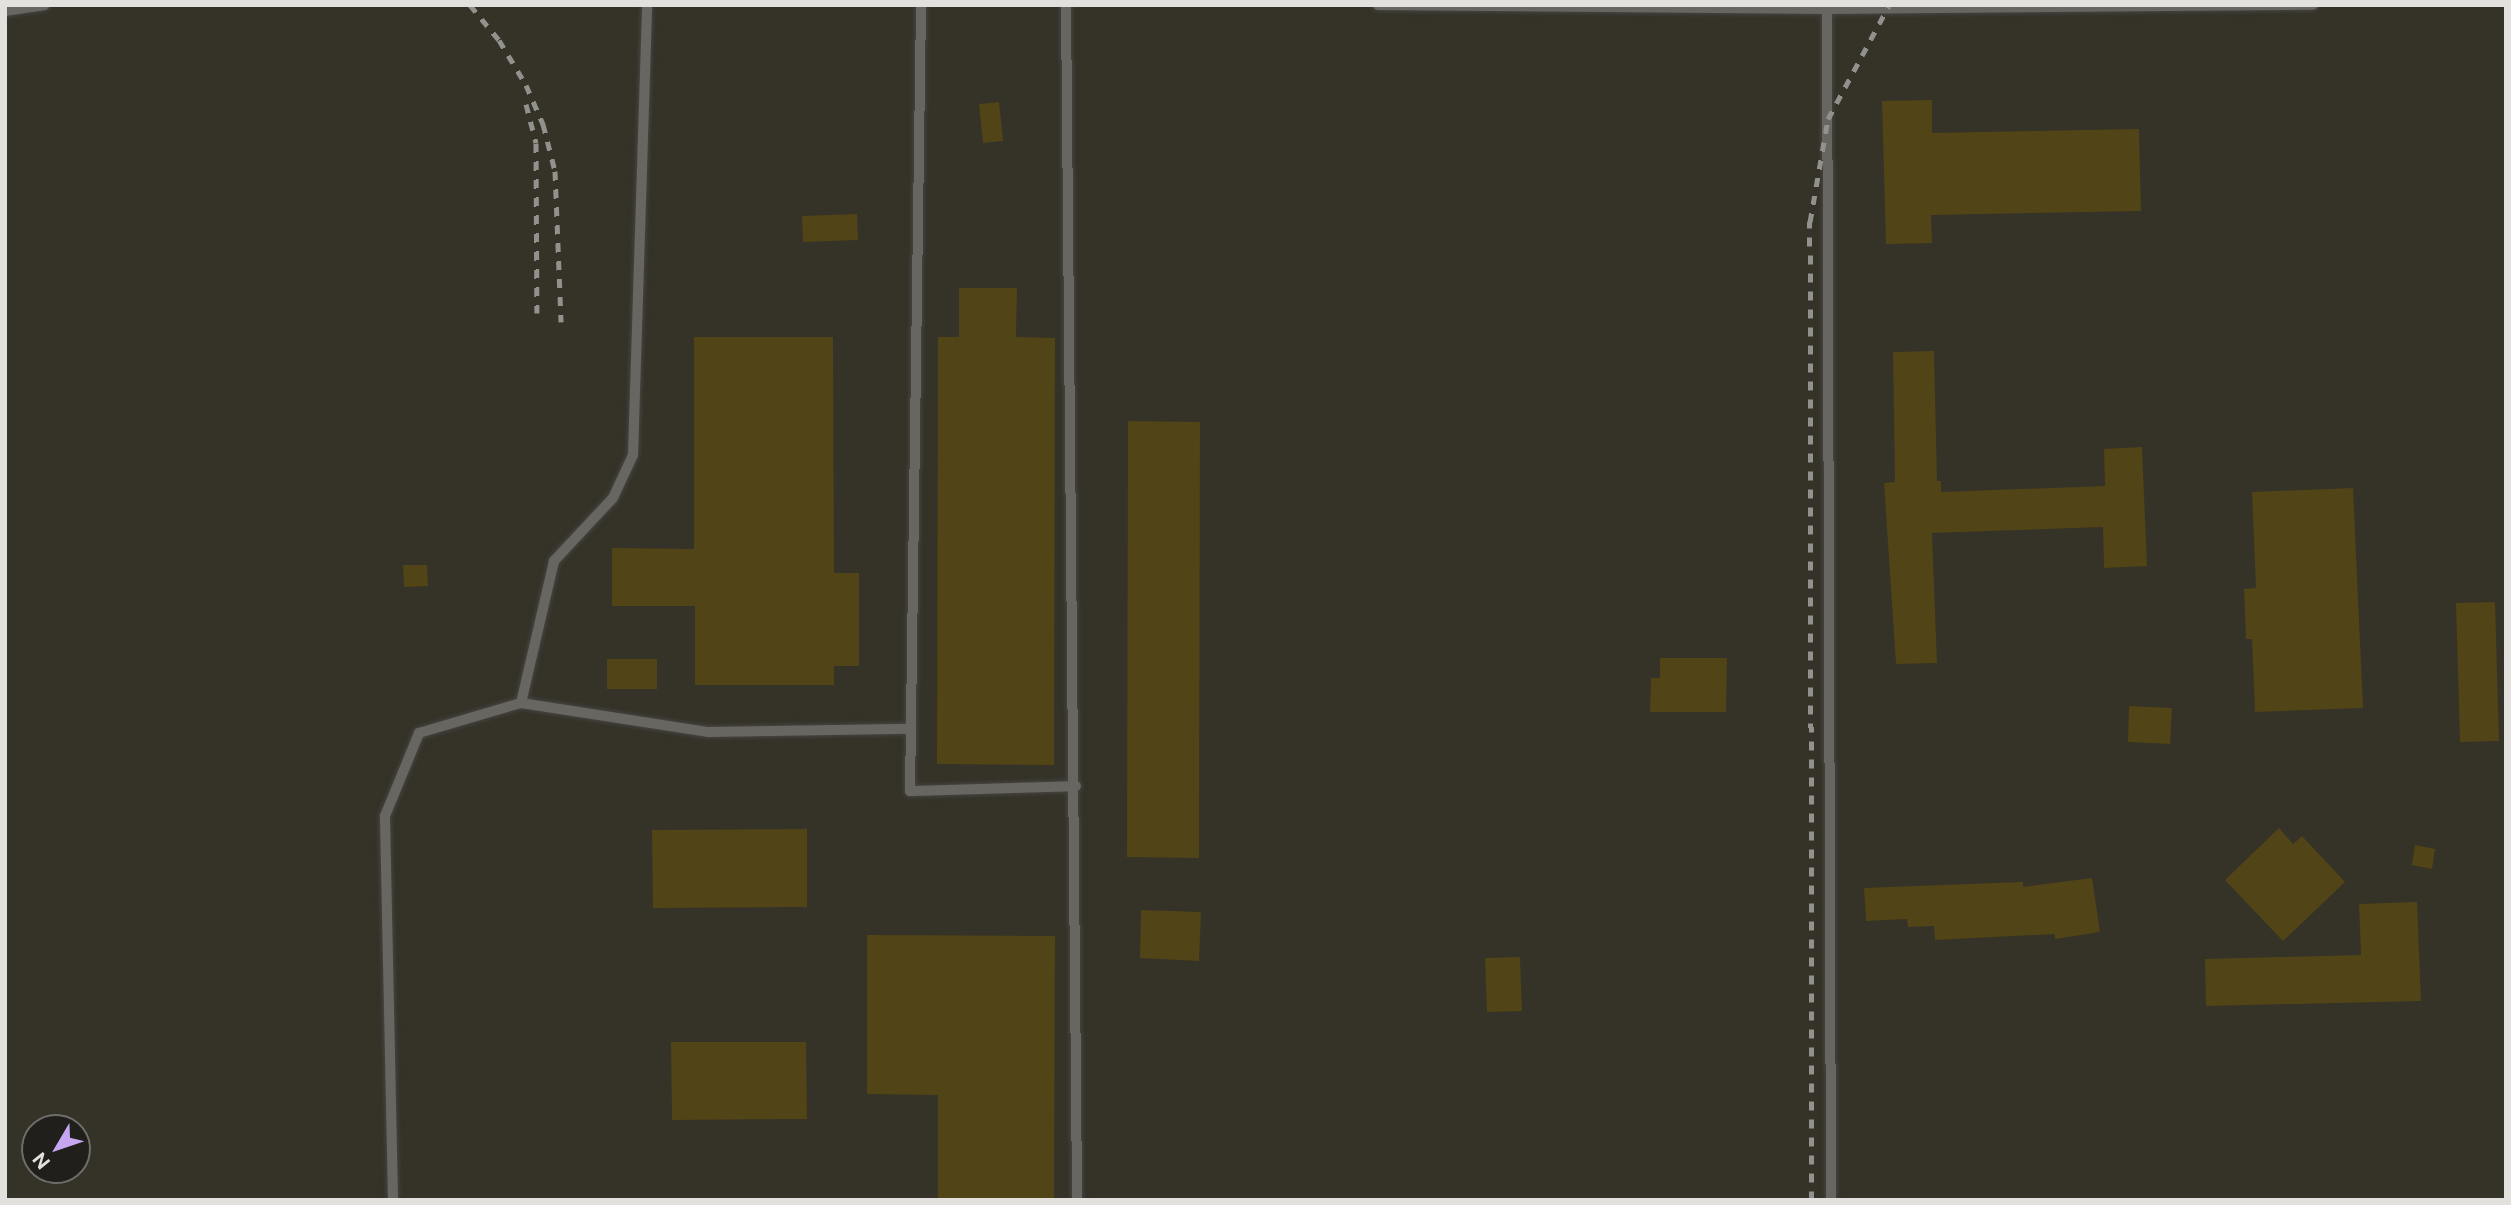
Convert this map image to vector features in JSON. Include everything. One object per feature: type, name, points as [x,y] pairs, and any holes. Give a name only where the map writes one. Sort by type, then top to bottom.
[{"type":"lane","points":[[5,11],[45,5]]},
{"type":"lane","points":[[521,703],[554,561],[613,498],[633,455],[647,5]]},
{"type":"lane","points":[[921,5],[910,791],[1076,786]]},
{"type":"lane","points":[[1066,5],[1076,786],[1077,1200]]},
{"type":"lane","points":[[1378,5],[2313,5]]},
{"type":"lane","points":[[1828,7],[1831,1200]]},
{"type":"lane","points":[[393,1200],[385,816],[419,733],[521,703],[709,732],[911,729]]},
{"type":"shaded area","points":[[5,5],[2506,5],[2506,1200],[5,1200]]},
{"type":"building","points":[[1932,100],[1932,133],[2139,129],[2141,211],[1931,215],[1932,243],[1886,244],[1882,101]]},
{"type":"building","points":[[999,102],[1003,141],[983,143],[979,104]]},
{"type":"building","points":[[857,214],[858,240],[803,242],[802,216]]},
{"type":"building","points":[[959,288],[1017,288],[1016,337],[1055,338],[1054,765],[937,764],[938,337],[959,337]]},
{"type":"building","points":[[694,337],[833,337],[834,573],[859,573],[859,666],[834,666],[834,685],[695,685],[695,606],[612,606],[612,548],[694,549]]},
{"type":"building","points":[[1934,351],[1937,481],[1941,481],[1941,492],[2105,486],[2104,449],[2142,447],[2147,566],[2104,568],[2103,527],[1932,533],[1937,663],[1896,664],[1884,483],[1895,482],[1893,352]]},
{"type":"building","points":[[1128,421],[1200,422],[1199,858],[1127,857]]},
{"type":"building","points":[[2353,488],[2363,708],[2255,712],[2252,639],[2246,639],[2244,589],[2256,588],[2252,492]]},
{"type":"building","points":[[403,565],[427,565],[428,586],[404,587]]},
{"type":"building","points":[[2495,602],[2499,741],[2460,742],[2456,603]]},
{"type":"building","points":[[1660,658],[1727,658],[1726,712],[1650,712],[1651,678],[1660,678]]},
{"type":"building","points":[[607,659],[657,659],[657,689],[607,689]]},
{"type":"building","points":[[2129,706],[2172,708],[2170,744],[2128,742]]},
{"type":"building","points":[[2279,828],[2293,844],[2302,836],[2345,882],[2283,941],[2225,880]]},
{"type":"building","points":[[807,829],[807,907],[653,908],[652,830]]},
{"type":"building","points":[[2415,845],[2435,849],[2432,869],[2412,865]]},
{"type":"building","points":[[2092,878],[2100,932],[2055,939],[2055,934],[1935,940],[1934,926],[1908,927],[1907,919],[1866,921],[1864,888],[2023,882],[2023,887]]},
{"type":"building","points":[[2417,902],[2421,1001],[2206,1006],[2205,959],[2361,955],[2359,904]]},
{"type":"building","points":[[1141,910],[1201,912],[1199,961],[1140,958]]},
{"type":"building","points":[[867,935],[1055,936],[1054,1200],[938,1200],[938,1095],[867,1094]]},
{"type":"building","points":[[1520,957],[1522,1011],[1487,1012],[1485,958]]},
{"type":"building","points":[[671,1042],[806,1042],[807,1119],[672,1120]]},
{"type":"railway","points":[[470,5],[499,40],[526,85],[543,124],[555,171],[561,322]]},
{"type":"railway","points":[[1812,1200],[1810,222],[1828,119],[1889,5]]},
{"type":"railway","points":[[526,104],[536,143],[537,313]]}]
